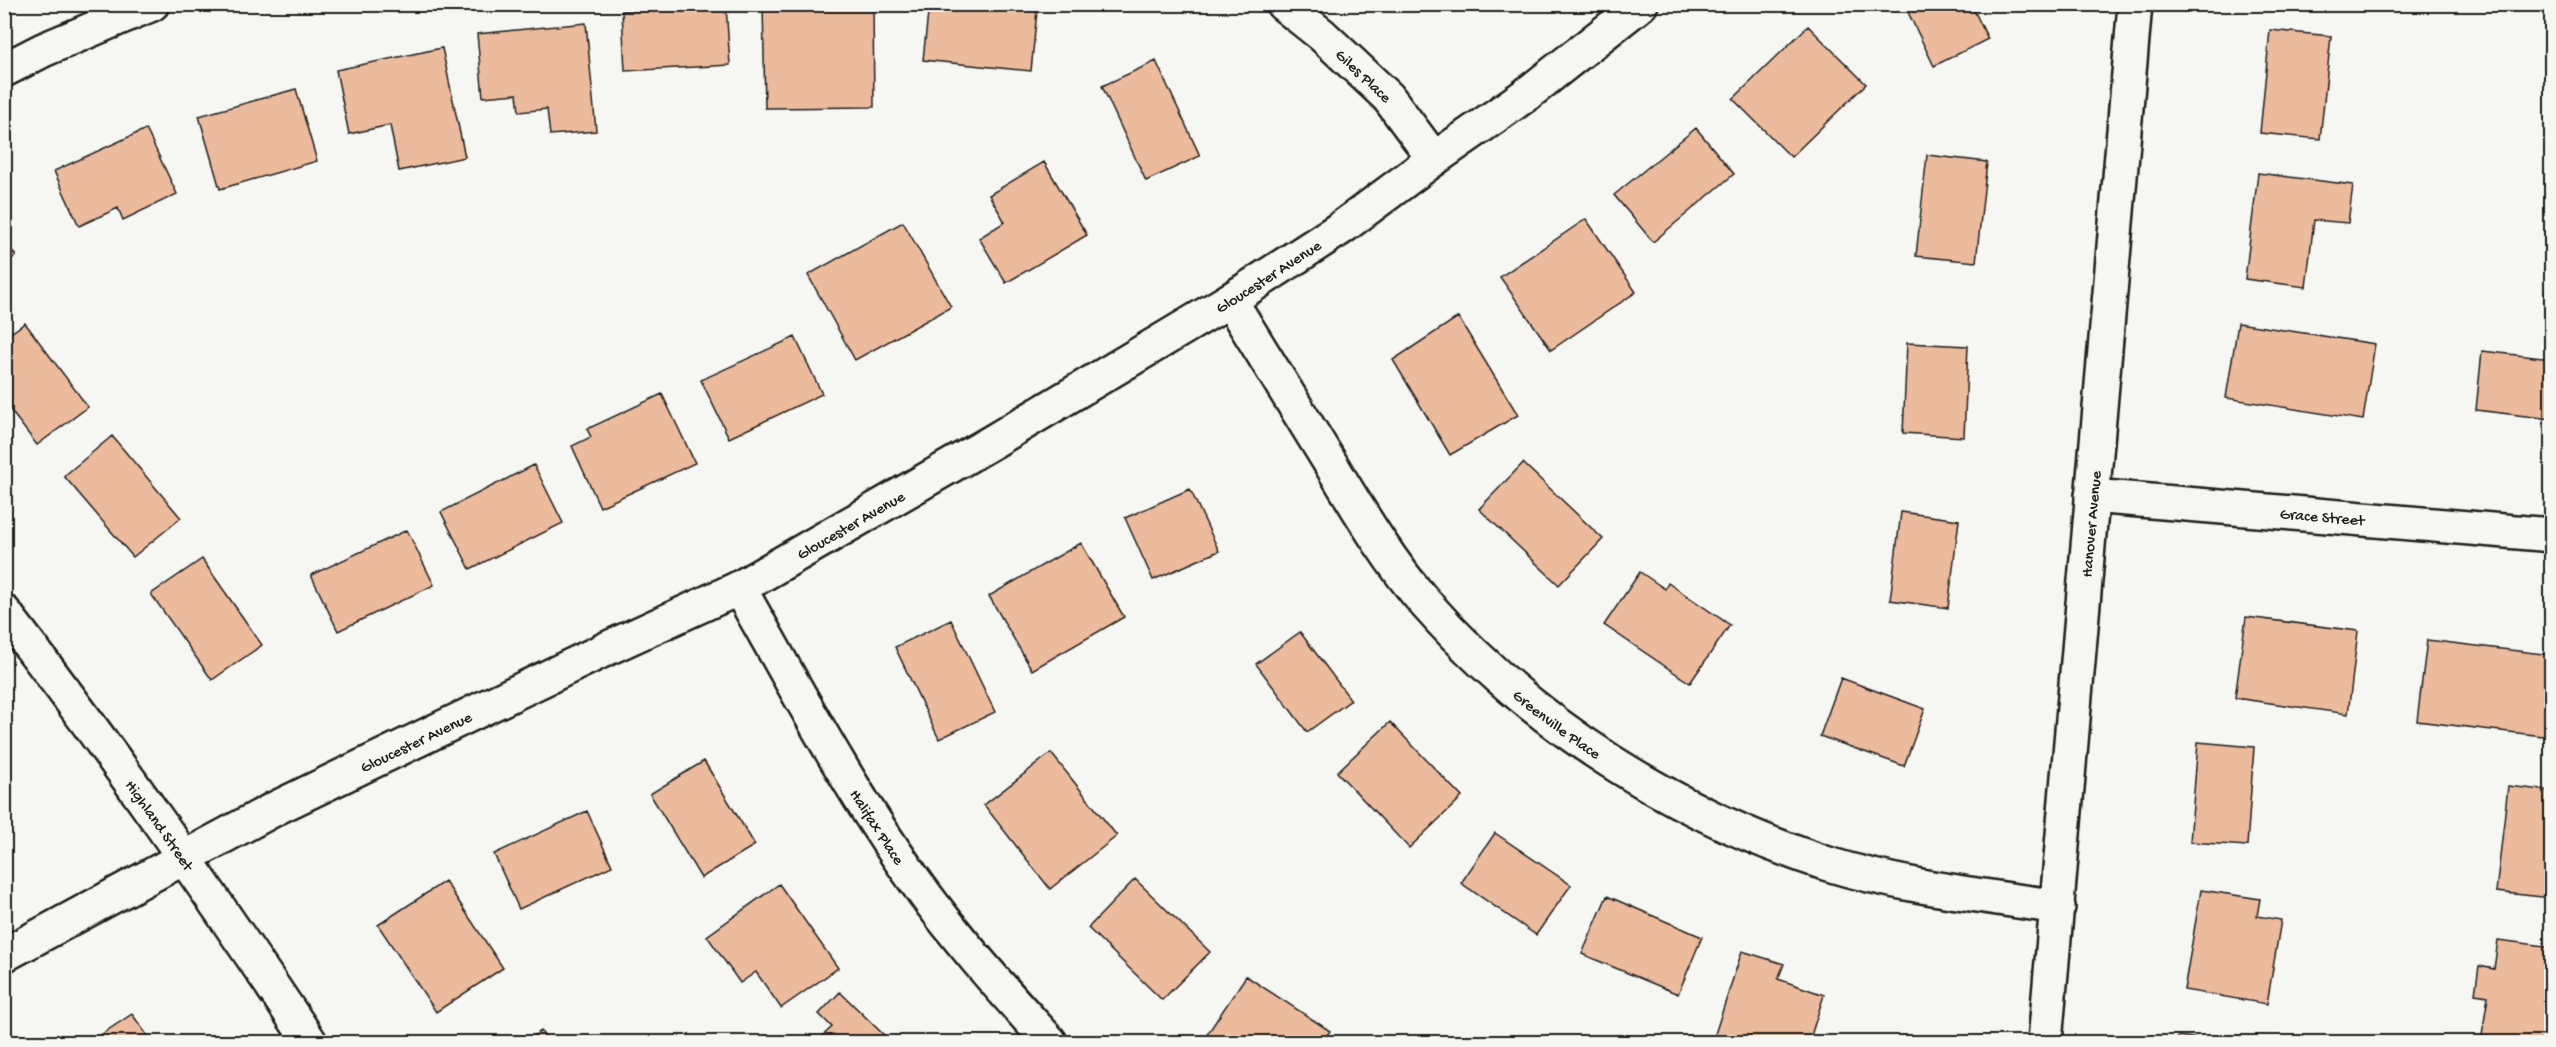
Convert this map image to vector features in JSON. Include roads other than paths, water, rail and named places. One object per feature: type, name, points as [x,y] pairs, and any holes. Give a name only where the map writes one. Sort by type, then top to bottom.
[{"type":"street","points":[[4,70],[54,45],[152,4]]},
{"type":"street","name":"Giles Place","points":[[1283,4],[1322,35],[1388,97],[1434,159]]},
{"type":"street","name":"Gloucester Avenue","points":[[4,955],[276,808],[608,648],[739,588],[1230,300],[1341,228],[1527,94],[1641,4]]},
{"type":"street","name":"Hanover Avenue","points":[[2045,1042],[2134,4]]},
{"type":"street","name":"Greenville Place","points":[[1230,300],[1376,537],[1426,604],[1484,665],[1552,720],[1624,770],[1701,813],[1768,843],[1830,864],[1915,886],[2058,907]]},
{"type":"street","name":"Grace Street","points":[[2092,496],[2552,535]]},
{"type":"street","name":"Halifax Place","points":[[739,588],[832,752],[912,877],[975,960],[1050,1042]]},
{"type":"street","name":"Highland Street","points":[[4,612],[77,706],[310,1042]]}]
